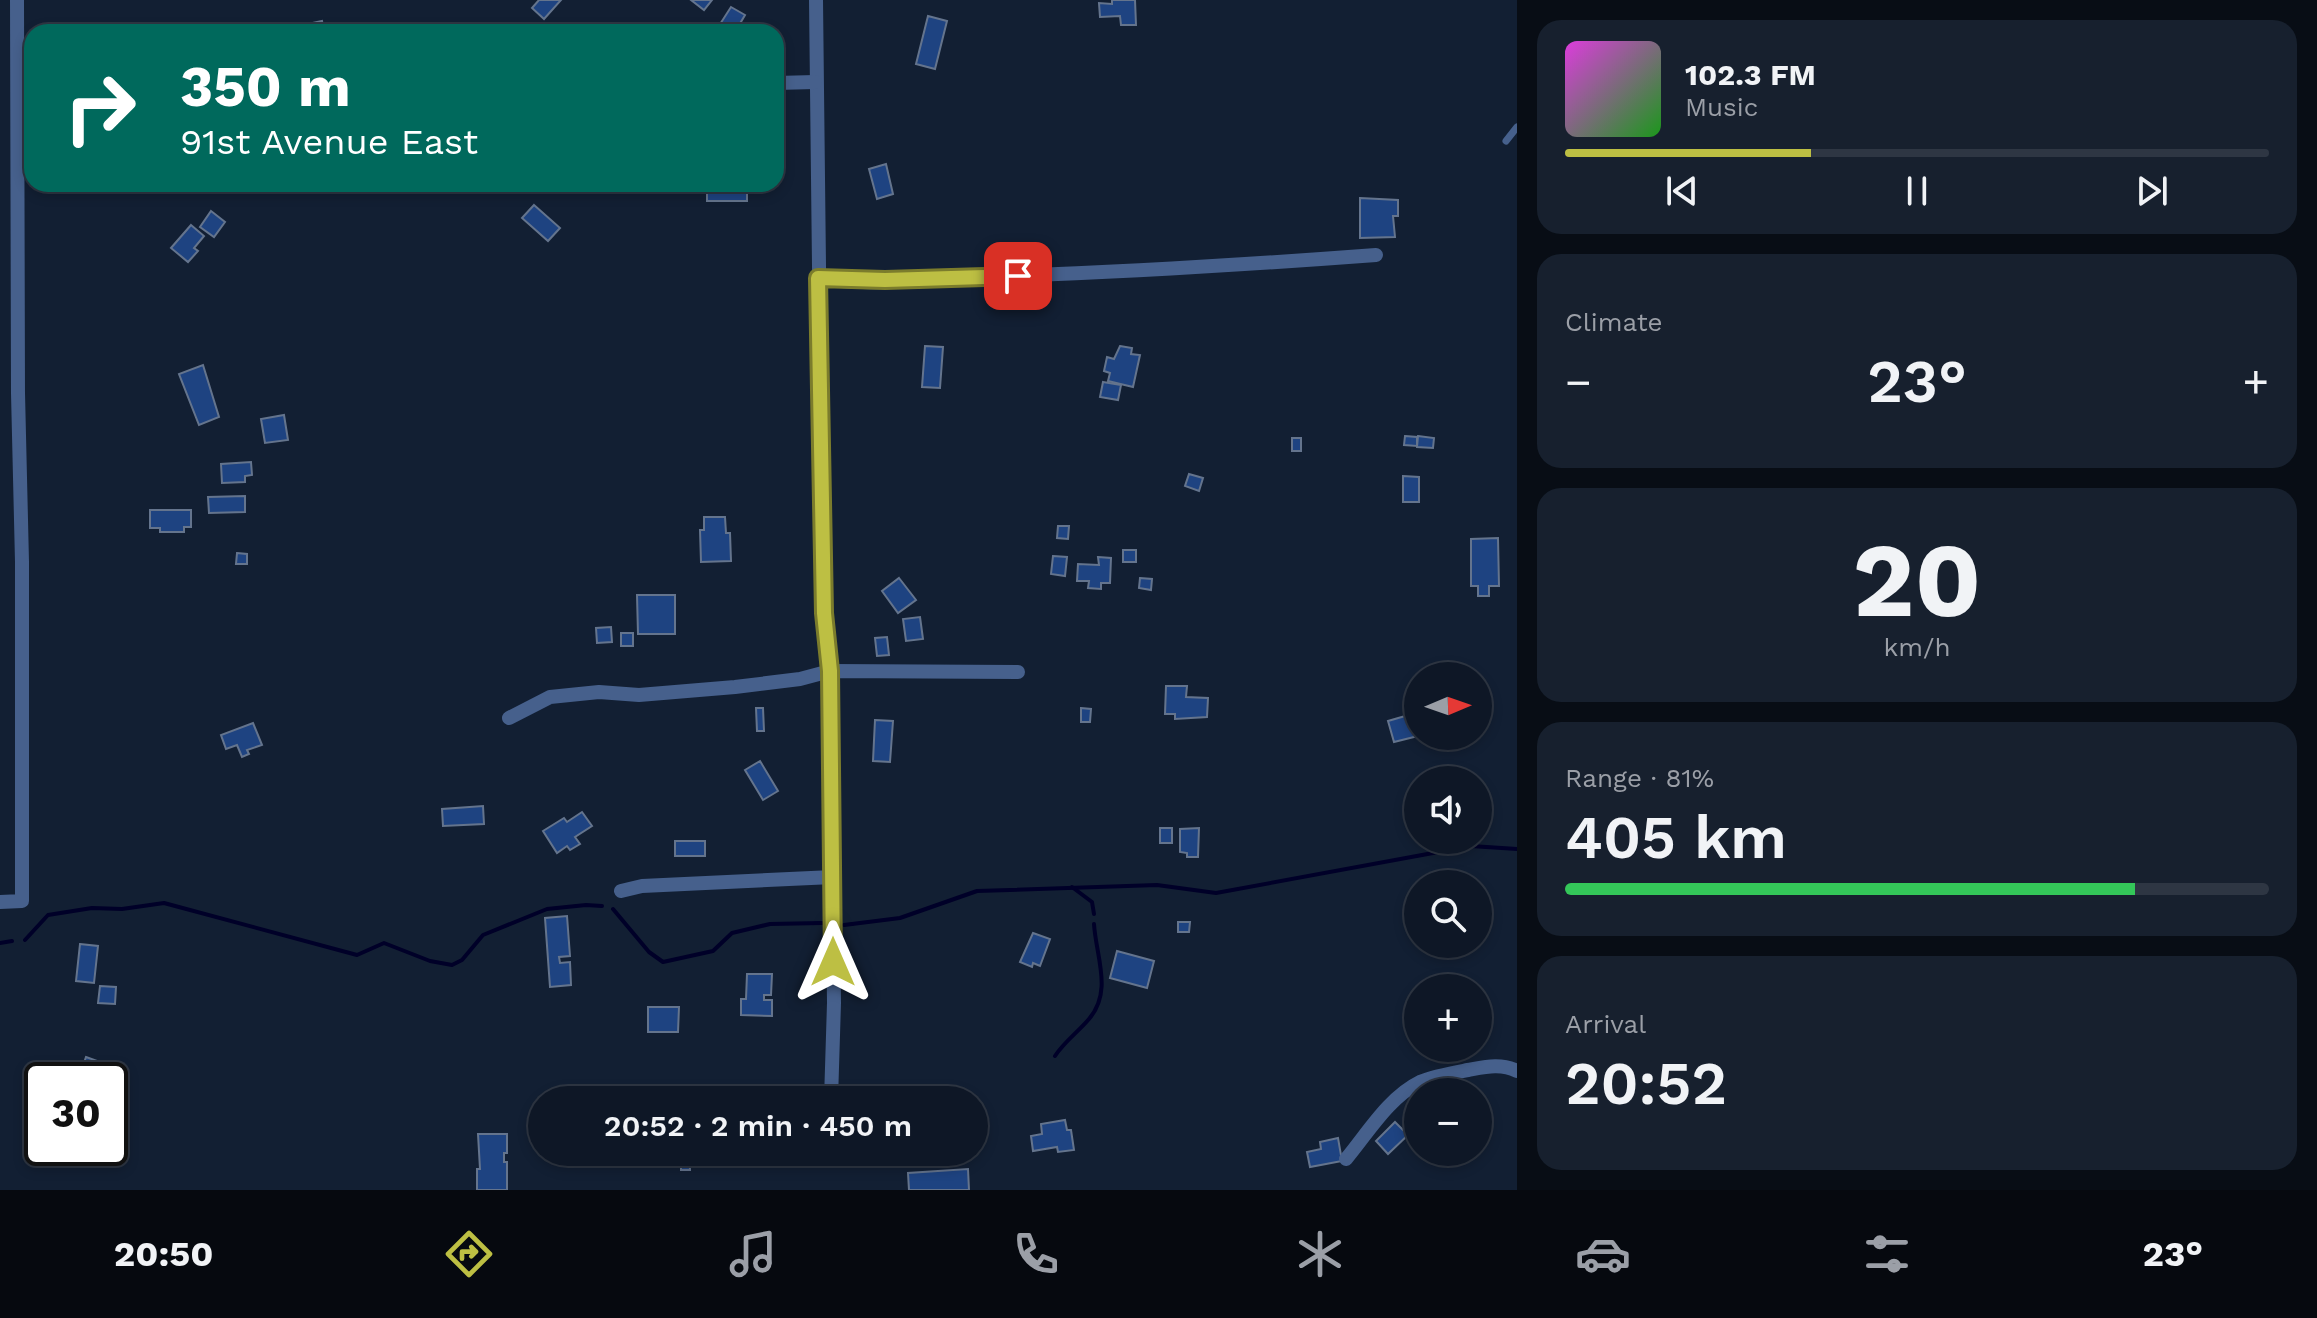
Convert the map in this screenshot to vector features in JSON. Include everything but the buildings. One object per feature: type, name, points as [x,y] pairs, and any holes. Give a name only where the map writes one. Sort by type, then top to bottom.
[{"type":"street","points":[[0,902],[22,901],[17,0]]},
{"type":"street","points":[[816,0],[824,613],[830,671],[833,877],[831,1086]]},
{"type":"street","points":[[784,83],[815,82]]},
{"type":"street","points":[[818,278],[885,280],[1018,276],[1376,255]]},
{"type":"street","points":[[509,718],[550,697],[599,692],[639,695],[735,687],[800,679],[830,671],[1018,672]]},
{"type":"street","points":[[621,891],[642,886],[833,877]]},
{"type":"street","points":[[1346,1159],[1391,1106],[1421,1082],[1490,1066],[1517,1071]]},
{"type":"lane","points":[[1506,141],[1517,127]]},
{"type":"waterway","points":[[844,925],[900,918],[977,891],[1157,885],[1216,893],[1471,846],[1517,849]]},
{"type":"waterway","points":[[1072,887],[1092,902],[1094,914]]},
{"type":"waterway","points":[[25,940],[48,915],[92,908],[122,909],[164,903],[357,955],[384,943],[430,961],[452,965],[462,960],[483,935],[547,909],[602,906]]},
{"type":"waterway","points":[[613,909],[649,952],[663,962],[713,951],[732,933],[770,924],[822,923]]},
{"type":"waterway","points":[[1055,1056],[1089,1019],[1100,997],[1102,985],[1094,924]]},
{"type":"waterway","points":[[0,943],[12,941]]},
{"type":"route","points":[[833,962],[830,671],[824,613],[818,278],[885,280],[1018,276]]}]
